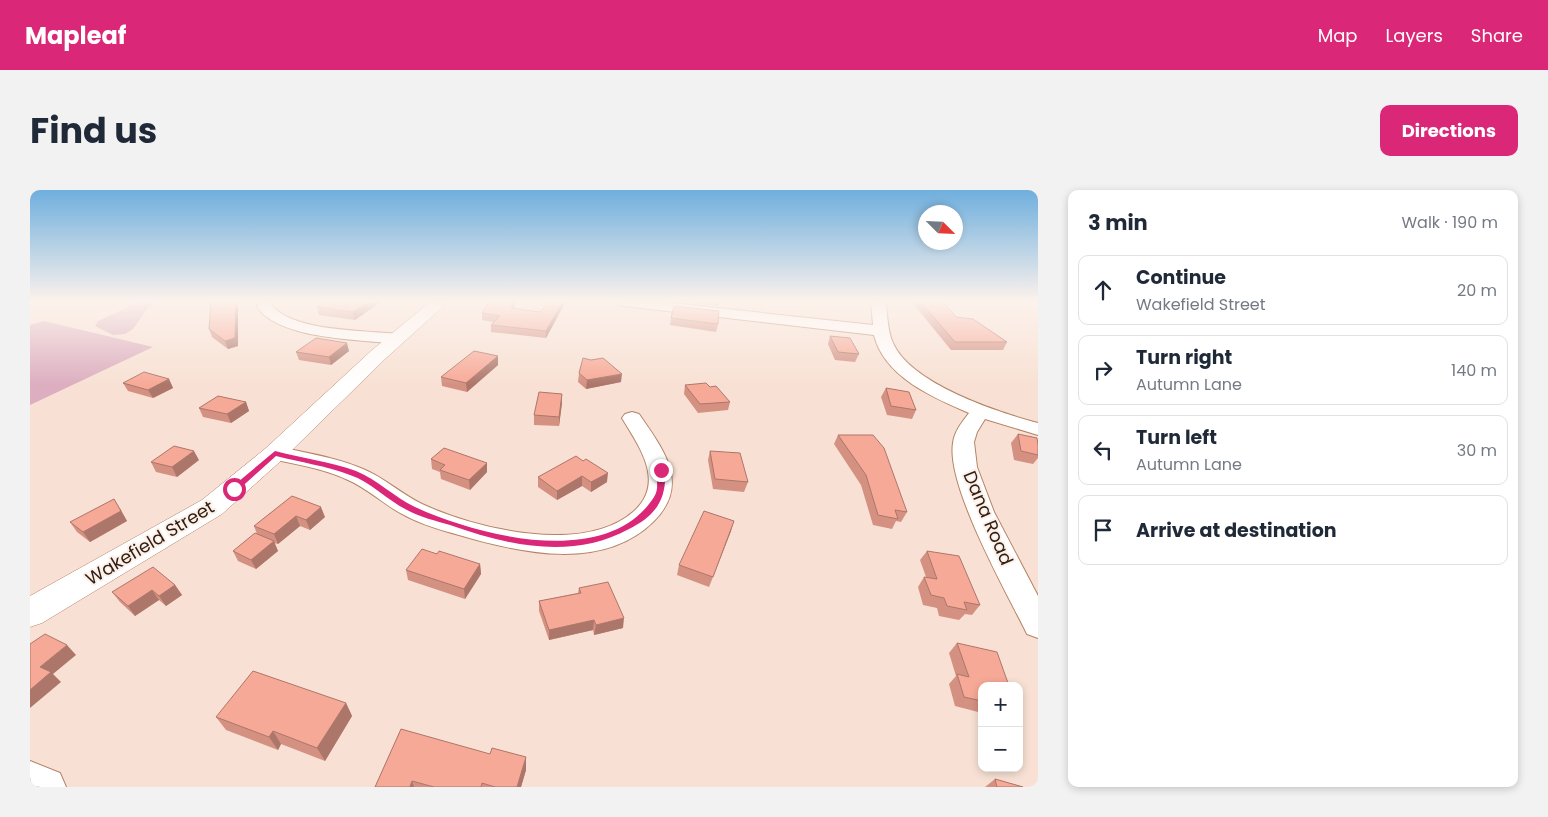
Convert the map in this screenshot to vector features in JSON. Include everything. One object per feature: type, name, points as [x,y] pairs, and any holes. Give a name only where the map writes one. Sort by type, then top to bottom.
[{"type":"street","points":[[324,329],[396,338]]},
{"type":"street","name":"Wakefield Street","points":[[30,613],[198,517],[224,498],[275,453],[407,329]]},
{"type":"street","points":[[862,329],[881,331],[890,354],[907,370],[932,388],[982,411],[1038,429]]},
{"type":"street","name":"Dana Road","points":[[982,411],[964,435],[963,447],[968,475],[986,521],[1038,625]]},
{"type":"street","points":[[275,453],[353,473],[411,508],[471,530],[521,543],[569,545],[608,537],[634,525],[649,513],[659,497],[662,486],[661,470],[632,418]]},
{"type":"street","points":[[30,780],[46,787]]},
{"type":"shaded area","points":[[30,329],[77,329],[153,347],[30,405]]},
{"type":"shaded area","points":[[101,329],[133,329],[125,334],[113,335]]},
{"type":"building","points":[[209,329],[235,329],[235,338],[225,341]]},
{"type":"building","points":[[526,329],[547,329],[546,331]]},
{"type":"building","points":[[944,329],[988,329],[1007,342],[955,342]]},
{"type":"building","points":[[830,336],[850,338],[859,354],[838,352]]},
{"type":"building","points":[[316,338],[347,343],[329,357],[296,352]]},
{"type":"building","points":[[474,351],[498,356],[466,383],[441,377]]},
{"type":"building","points":[[583,358],[591,360],[603,358],[622,374],[587,380],[579,373]]},
{"type":"building","points":[[144,372],[169,379],[148,390],[123,383]]},
{"type":"building","points":[[706,383],[710,387],[716,386],[730,402],[700,404],[685,385]]},
{"type":"building","points":[[886,388],[909,392],[916,410],[891,406]]},
{"type":"building","points":[[539,392],[562,394],[559,417],[534,415]]},
{"type":"building","points":[[218,396],[246,402],[227,414],[199,408]]},
{"type":"building","points":[[1018,434],[1037,438],[1038,455],[1021,451]]},
{"type":"building","points":[[838,435],[873,435],[884,448],[907,512],[895,510],[898,519],[878,515],[866,475]]},
{"type":"building","points":[[174,446],[194,451],[172,467],[151,462]]},
{"type":"building","points":[[444,448],[487,463],[469,480],[440,470],[445,465],[431,459]]},
{"type":"building","points":[[710,451],[740,453],[748,482],[715,479]]},
{"type":"building","points":[[576,456],[583,461],[586,459],[608,473],[591,482],[582,476],[557,491],[538,477]]},
{"type":"building","points":[[292,496],[321,507],[306,520],[296,516],[274,534],[254,526]]},
{"type":"building","points":[[114,499],[121,511],[83,532],[70,522]]},
{"type":"building","points":[[704,511],[734,521],[713,577],[679,565]]},
{"type":"building","points":[[255,533],[274,541],[251,560],[233,551]]},
{"type":"building","points":[[422,549],[437,554],[439,551],[480,564],[464,589],[406,570]]},
{"type":"building","points":[[927,551],[959,556],[980,605],[964,602],[967,610],[947,606],[944,598],[931,595],[924,577],[937,579]]},
{"type":"building","points":[[153,567],[175,585],[159,596],[152,590],[128,606],[112,592]]},
{"type":"building","points":[[608,582],[624,618],[596,625],[594,620],[549,630],[539,601],[581,593],[579,588]]},
{"type":"building","points":[[45,634],[67,645],[40,667],[51,672],[30,690],[30,644]]},
{"type":"building","points":[[957,643],[997,652],[1008,682],[978,682],[978,700],[964,697],[957,674],[969,677]]},
{"type":"building","points":[[253,671],[346,703],[317,748],[273,731],[269,737],[216,717]]},
{"type":"building","points":[[401,729],[490,754],[492,748],[526,757],[517,787],[495,787],[482,783],[481,787],[434,787],[412,781],[410,787],[375,787]]},
{"type":"building","points":[[995,779],[1023,787],[997,787]]},
{"type":"route","points":[[234,489],[275,453],[325,464],[353,473],[366,479],[400,502],[428,516],[479,532],[521,543],[569,545],[608,537],[619,533],[642,519],[649,513],[659,497],[662,486],[661,470]]}]
